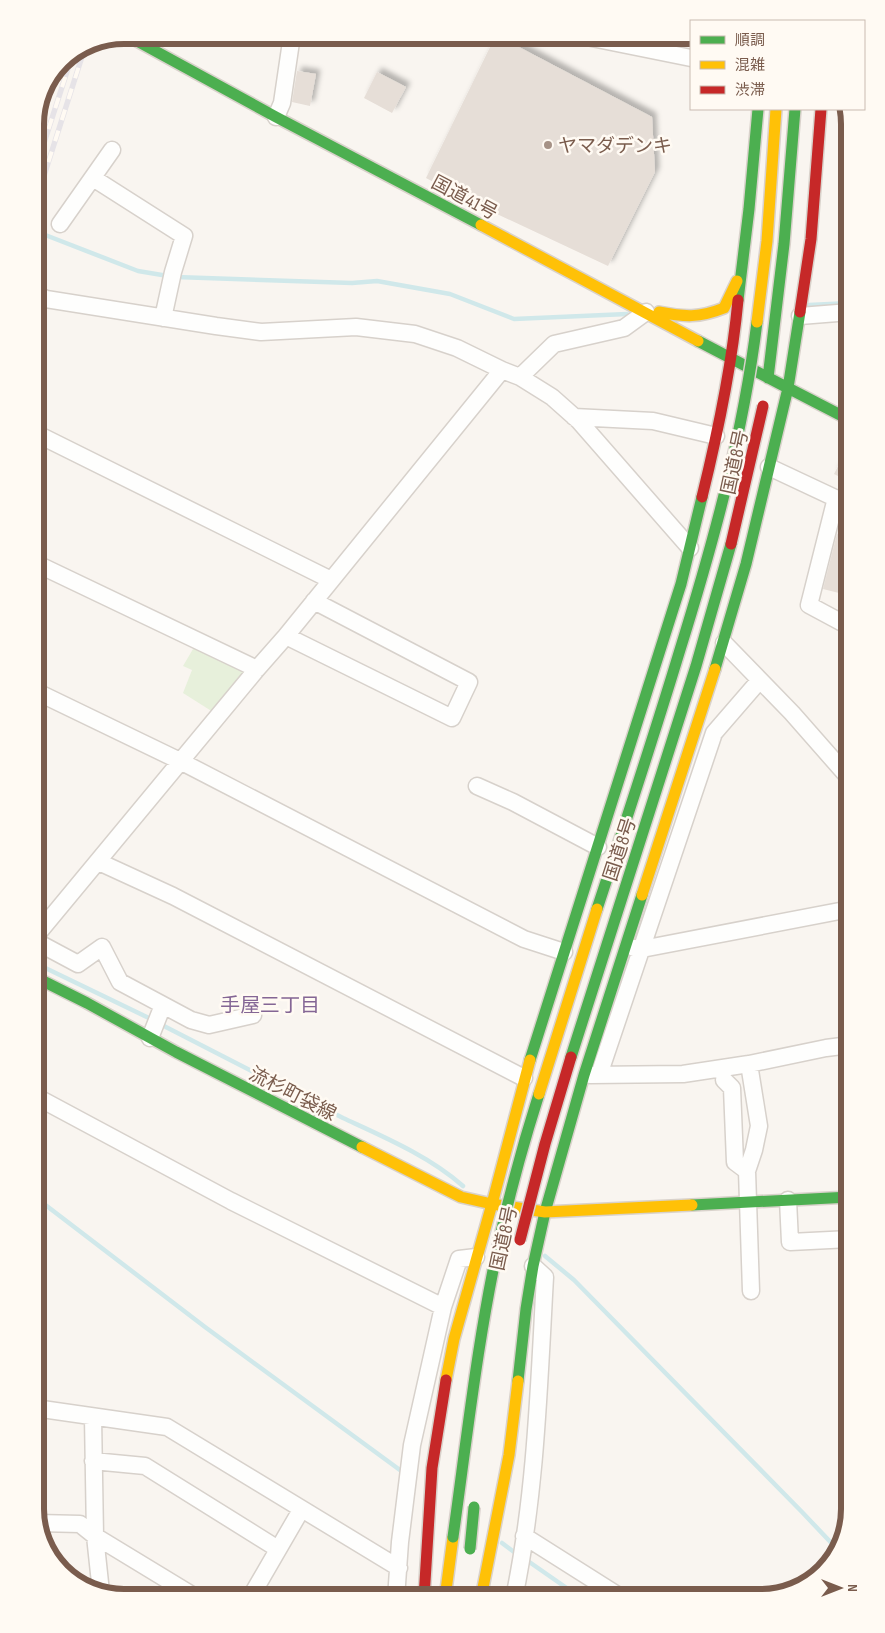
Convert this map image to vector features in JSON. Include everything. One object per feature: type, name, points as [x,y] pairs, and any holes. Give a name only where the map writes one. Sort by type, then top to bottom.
[{"type":"main road","name":"国道41号","points":[[142,44],[276,117],[641,309],[730,359],[788,388]]},
{"type":"main road","points":[[425,1589],[432,1468],[454,1339],[492,1204],[524,1078],[678,594],[716,436],[735,331],[758,110]]},
{"type":"main road","name":"国道8号","points":[[446,1589],[482,1327],[510,1197],[539,1089],[670,682],[714,536],[733,461],[751,370],[772,183],[776,110]]},
{"type":"main road","name":"国道8号","points":[[518,1249],[528,1204],[559,1094],[700,655],[727,564],[752,467],[766,391],[779,300],[791,187],[795,110]]},
{"type":"main road","points":[[634,948],[746,564],[788,388],[811,239],[821,110]]},
{"type":"main road","points":[[641,309],[688,318],[707,315],[724,308],[733,292],[740,273]]},
{"type":"main road","points":[[788,388],[841,415]]},
{"type":"main road","name":"流杉町袋線","points":[[44,981],[152,1034],[461,1197],[545,1212],[841,1197]]},
{"type":"main road","points":[[483,1589],[509,1455],[526,1309],[533,1266],[545,1212],[591,1075]]},
{"type":"main road","points":[[468,1559],[476,1494]]},
{"type":"street","points":[[276,117],[282,103],[291,44]]},
{"type":"street","points":[[622,44],[690,58]]},
{"type":"street","points":[[60,224],[112,150]]},
{"type":"street","points":[[92,178],[184,236],[163,318]]},
{"type":"street","points":[[44,297],[163,318],[261,332],[356,327],[415,334],[457,348],[520,377],[552,397],[574,417],[641,490],[690,548]]},
{"type":"street","points":[[520,377],[554,344],[624,328],[641,309]]},
{"type":"street","points":[[800,316],[841,313]]},
{"type":"street","points":[[44,926],[286,636],[502,370]]},
{"type":"street","points":[[574,417],[653,421],[716,436]]},
{"type":"street","points":[[44,437],[331,580]]},
{"type":"street","points":[[769,467],[841,500]]},
{"type":"street","points":[[841,507],[809,605],[841,622]]},
{"type":"street","points":[[44,567],[257,669]]},
{"type":"street","points":[[286,636],[452,718],[469,682],[314,601]]},
{"type":"street","points":[[724,643],[811,734],[841,769]]},
{"type":"street","points":[[759,681],[714,733],[634,948],[591,1075],[683,1074],[749,1064],[841,1046]]},
{"type":"street","points":[[44,695],[180,762],[524,938],[564,952]]},
{"type":"street","points":[[477,786],[513,802],[598,847]]},
{"type":"street","points":[[99,862],[172,896],[524,1078]]},
{"type":"street","points":[[634,948],[841,911]]},
{"type":"street","points":[[44,946],[78,964],[102,947],[120,982],[161,1009],[191,1020],[209,1025],[253,1015]]},
{"type":"street","points":[[152,1034],[161,1009]]},
{"type":"street","points":[[749,1064],[759,1126],[747,1171],[752,1291]]},
{"type":"street","points":[[724,1080],[732,1088],[735,1162],[747,1171]]},
{"type":"street","points":[[44,1101],[231,1201],[443,1307]]},
{"type":"street","points":[[788,1200],[790,1242],[841,1239]]},
{"type":"street","points":[[397,1589],[404,1502],[412,1445],[443,1307],[459,1259],[476,1257]]},
{"type":"street","points":[[515,1589],[537,1428],[545,1277],[533,1266]]},
{"type":"street","points":[[44,1409],[167,1427],[398,1568]]},
{"type":"street","points":[[94,1417],[95,1536],[100,1586]]},
{"type":"street","points":[[94,1462],[145,1466],[278,1550]]},
{"type":"street","points":[[255,1589],[301,1510]]},
{"type":"street","points":[[45,1523],[80,1524],[95,1536],[182,1589]]},
{"type":"street","points":[[524,1536],[608,1589]]},
{"type":"green space","points":[[196,644],[243,665],[244,675],[213,712],[183,693],[192,670],[183,666]]},
{"type":"building","name":"ヤマダデンキ","points":[[492,44],[513,44],[652,117],[655,172],[608,266],[465,199],[426,178]]},
{"type":"building","points":[[297,71],[316,74],[310,106],[292,102]]},
{"type":"building","points":[[377,72],[406,87],[392,113],[364,98]]},
{"type":"building","points":[[841,461],[841,478],[834,474]]},
{"type":"building","points":[[837,534],[841,535],[841,594],[823,589]]},
{"type":"waterway","points":[[44,234],[138,271],[168,276]]},
{"type":"waterway","points":[[176,277],[352,283],[377,281],[450,294],[514,319],[627,314]]},
{"type":"waterway","points":[[809,305],[841,303]]},
{"type":"waterway","points":[[44,967],[153,1020]]},
{"type":"waterway","points":[[160,1024],[421,1156],[463,1186]]},
{"type":"waterway","points":[[44,1204],[205,1327],[404,1473]]},
{"type":"waterway","points":[[545,1256],[574,1280],[833,1545]]},
{"type":"waterway","points":[[502,1543],[518,1555]]},
{"type":"waterway","points":[[525,1559],[568,1589]]},
{"type":"railway","points":[[44,176],[82,55]]},
{"type":"railway","points":[[44,143],[69,66]]},
{"type":"traffic: fast","points":[[142,44],[481,225]]},
{"type":"traffic: fast","points":[[738,300],[758,110]]},
{"type":"traffic: fast","points":[[768,378],[784,244],[795,110]]},
{"type":"traffic: fast","points":[[715,669],[746,564],[788,388],[800,312]]},
{"type":"traffic: fast","points":[[597,909],[692,612],[715,530],[744,406],[757,322]]},
{"type":"traffic: fast","points":[[698,341],[788,388]]},
{"type":"traffic: fast","points":[[788,388],[841,415]]},
{"type":"traffic: fast","points":[[530,1060],[681,584],[702,497]]},
{"type":"traffic: fast","points":[[571,1057],[696,666],[731,544]]},
{"type":"traffic: fast","points":[[518,1381],[526,1309],[545,1212],[584,1075],[642,895]]},
{"type":"traffic: fast","points":[[44,982],[176,1052],[362,1147]]},
{"type":"traffic: fast","points":[[453,1537],[492,1274],[513,1183],[539,1094]]},
{"type":"traffic: fast","points":[[692,1205],[841,1197]]},
{"type":"traffic: fast","points":[[470,1549],[474,1507]]},
{"type":"traffic: slow","points":[[757,322],[767,241],[776,110]]},
{"type":"traffic: slow","points":[[481,225],[698,341]]},
{"type":"traffic: slow","points":[[659,312],[692,316],[707,314],[724,308],[737,281]]},
{"type":"traffic: slow","points":[[642,895],[715,669]]},
{"type":"traffic: slow","points":[[539,1094],[597,909]]},
{"type":"traffic: slow","points":[[446,1380],[454,1339],[530,1060]]},
{"type":"traffic: slow","points":[[362,1147],[461,1197],[492,1204],[545,1212],[692,1205]]},
{"type":"traffic: slow","points":[[483,1589],[509,1455],[518,1381]]},
{"type":"traffic: slow","points":[[446,1589],[453,1537]]},
{"type":"traffic: jam","points":[[800,312],[811,239],[821,110]]},
{"type":"traffic: jam","points":[[702,497],[724,399],[738,300]]},
{"type":"traffic: jam","points":[[731,544],[763,406]]},
{"type":"traffic: jam","points":[[520,1240],[545,1144],[571,1057]]},
{"type":"traffic: jam","points":[[425,1589],[432,1468],[446,1380]]},
{"type":"place","name":"ヤマダデンキ","points":[[548,145]]},
{"type":"district","name":"手屋三丁目","points":[[270,1005]]}]
